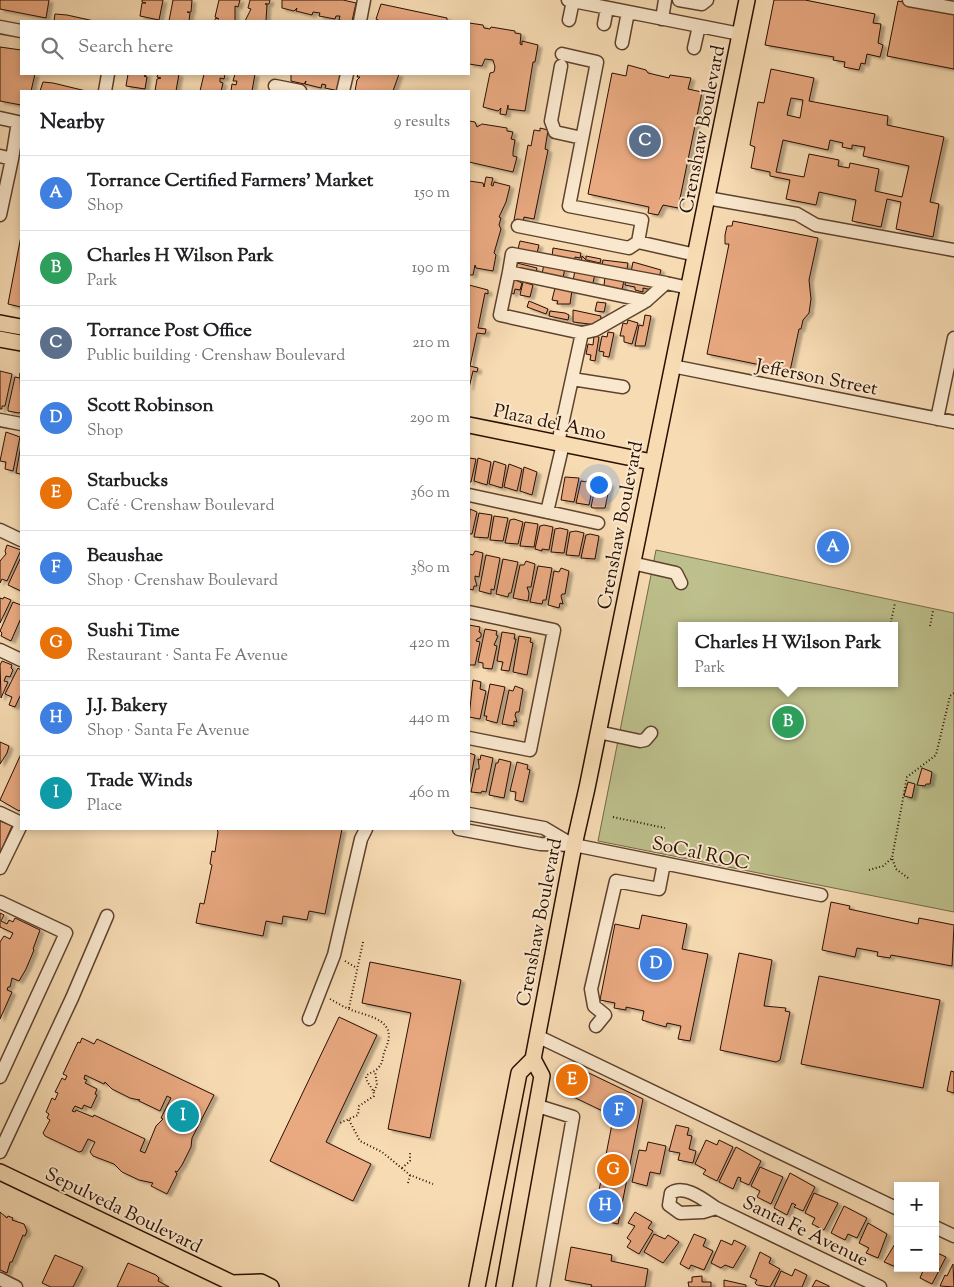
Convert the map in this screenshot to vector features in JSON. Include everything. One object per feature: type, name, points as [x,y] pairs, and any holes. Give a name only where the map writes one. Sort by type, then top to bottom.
[{"type":"main road","name":"Crenshaw Boulevard","points":[[477,1287],[519,1073],[532,1059],[537,1036],[574,845],[696,254],[740,34],[745,0]]},
{"type":"main road","points":[[0,323],[20,327]]},
{"type":"main road","points":[[0,338],[20,343]]},
{"type":"main road","name":"Plaza del Amo","points":[[470,425],[652,462]]},
{"type":"main road","points":[[504,1287],[542,1076],[532,1059]]},
{"type":"main road","name":"Sepulveda Boulevard","points":[[0,1172],[232,1286],[261,1282],[272,1287]]},
{"type":"street","points":[[360,20],[364,0]]},
{"type":"street","points":[[662,19],[665,0]]},
{"type":"street","points":[[679,0],[702,4],[706,0]]},
{"type":"street","points":[[910,0],[954,8]]},
{"type":"street","points":[[569,20],[570,1],[740,34]]},
{"type":"street","points":[[604,24],[607,8]]},
{"type":"street","points":[[622,43],[628,12]]},
{"type":"street","points":[[694,48],[699,26]]},
{"type":"street","points":[[0,27],[20,31]]},
{"type":"street","points":[[582,138],[556,132],[551,121],[562,60],[597,62],[569,206],[642,220],[638,242]]},
{"type":"street","points":[[105,90],[108,75]]},
{"type":"street","points":[[343,90],[347,75]]},
{"type":"street","points":[[275,84],[296,90]]},
{"type":"street","points":[[0,118],[18,122],[6,157],[0,215]]},
{"type":"street","points":[[707,198],[797,214],[816,225],[954,250]]},
{"type":"street","points":[[518,226],[629,248],[638,242],[696,254]]},
{"type":"street","points":[[666,283],[646,301],[595,330],[582,333],[500,315],[512,254],[666,283],[689,288]]},
{"type":"street","points":[[509,272],[646,301]]},
{"type":"street","points":[[547,512],[582,333]]},
{"type":"street","points":[[937,419],[954,338]]},
{"type":"street","name":"Jefferson Street","points":[[672,366],[954,422]]},
{"type":"street","points":[[572,379],[623,387]]},
{"type":"street","points":[[0,420],[20,424]]},
{"type":"street","points":[[470,495],[598,523]]},
{"type":"street","points":[[0,530],[20,540]]},
{"type":"street","points":[[632,563],[676,573],[681,583]]},
{"type":"street","points":[[470,612],[554,630],[530,750],[470,738]]},
{"type":"street","points":[[0,650],[20,660]]},
{"type":"street","points":[[598,732],[640,740],[645,740],[651,733]]},
{"type":"street","points":[[0,813],[20,823]]},
{"type":"street","points":[[470,814],[544,828],[574,845]]},
{"type":"street","points":[[0,868],[20,826]]},
{"type":"street","points":[[309,1019],[334,955],[361,838],[365,830]]},
{"type":"street","points":[[464,830],[540,844],[574,845]]},
{"type":"street","name":"SoCal ROC","points":[[574,845],[821,896]]},
{"type":"street","points":[[596,1026],[605,1015],[594,1006],[591,988],[616,881],[659,889],[664,863]]},
{"type":"street","points":[[0,902],[66,933],[0,1077]]},
{"type":"street","points":[[0,1152],[72,998],[107,916]]},
{"type":"street","points":[[537,1036],[894,1207]]},
{"type":"street","points":[[538,1106],[573,1117],[542,1287]]},
{"type":"street","name":"Santa Fe Avenue","points":[[716,1208],[880,1287]]},
{"type":"street","points":[[939,1229],[954,1236]]},
{"type":"street","points":[[0,1280],[16,1287]]},
{"type":"path","points":[[891,622],[895,603]]},
{"type":"path","points":[[930,626],[933,611]]},
{"type":"path","points":[[908,878],[896,868],[892,858],[907,777],[936,755],[950,696],[954,693]]},
{"type":"path","points":[[613,817],[665,828]]},
{"type":"path","points":[[869,870],[883,866],[892,858]]},
{"type":"path","points":[[349,1009],[363,942]]},
{"type":"path","points":[[334,955],[358,968]]},
{"type":"path","points":[[332,1000],[349,1009],[373,1015],[380,1019],[390,1036],[390,1042],[383,1052],[384,1060],[375,1071],[366,1076],[366,1081],[374,1091]]},
{"type":"path","points":[[340,1124],[358,1115],[359,1106],[374,1096],[377,1085],[375,1071]]},
{"type":"path","points":[[349,1120],[360,1142],[382,1152],[410,1175],[433,1184]]},
{"type":"path","points":[[402,1169],[410,1161],[410,1152]]},
{"type":"path","points":[[408,1183],[410,1175]]},
{"type":"green space","points":[[656,550],[954,613],[954,912],[598,841]]},
{"type":"building","points":[[0,0],[49,0],[46,18],[0,9]]},
{"type":"building","points":[[142,0],[163,0],[159,20],[140,16],[142,3],[146,3],[142,2]]},
{"type":"building","points":[[173,0],[192,0],[191,12],[187,12],[190,13],[189,20],[169,20]]},
{"type":"building","points":[[219,0],[240,0],[238,7],[235,6],[235,20],[215,20],[216,18],[219,19],[215,17]]},
{"type":"building","points":[[250,0],[270,0],[269,4],[267,4],[266,20],[246,20],[251,9],[248,8]]},
{"type":"building","points":[[282,0],[343,0],[356,3],[352,20],[339,20],[340,16],[336,16],[335,19],[319,16],[320,13],[313,12],[312,15],[296,11],[297,8],[294,11],[282,8]]},
{"type":"building","points":[[774,0],[805,0],[875,14],[873,23],[881,24],[878,43],[883,45],[880,57],[867,54],[865,64],[861,63],[859,70],[844,67],[845,62],[833,60],[834,57],[765,45]]},
{"type":"building","points":[[898,1],[954,12],[954,69],[887,56]]},
{"type":"building","points":[[381,4],[447,18],[447,20],[378,20],[376,19]]},
{"type":"building","points":[[55,14],[90,20],[54,20]]},
{"type":"building","points":[[470,23],[483,25],[484,28],[490,29],[491,27],[515,31],[515,33],[521,34],[520,44],[522,45],[522,41],[538,45],[535,62],[533,62],[525,111],[508,109],[508,105],[506,115],[500,114],[501,108],[498,111],[483,107],[490,73],[494,72],[495,67],[493,60],[485,59],[482,66],[470,64]]},
{"type":"building","points":[[0,47],[20,50],[20,75],[35,75],[31,90],[20,90],[20,105],[0,101]]},
{"type":"building","points":[[628,65],[646,70],[648,73],[669,78],[670,75],[691,78],[688,89],[702,92],[678,208],[663,205],[658,215],[648,213],[649,207],[588,194],[612,73],[626,76]]},
{"type":"building","points":[[771,69],[814,78],[809,101],[888,116],[887,125],[944,137],[930,202],[939,204],[933,237],[896,229],[901,202],[887,199],[881,227],[852,221],[856,200],[819,192],[816,205],[786,199],[790,180],[770,176],[770,172],[751,168],[755,147],[750,145],[758,102],[764,103]],"holes":[[[791,98],[803,100],[800,118],[787,115]],[[783,140],[828,150],[830,140],[843,143],[842,147],[852,149],[852,145],[865,147],[863,156],[909,166],[902,197],[875,191],[879,169],[850,163],[849,168],[838,166],[839,160],[809,154],[804,177],[776,172]]]},
{"type":"building","points":[[128,75],[146,75],[144,76],[147,77],[145,89],[126,86]]},
{"type":"building","points":[[158,75],[179,75],[176,90],[155,90],[157,79],[161,78],[157,77]]},
{"type":"building","points":[[204,75],[225,75],[224,79],[220,78],[220,82],[223,83],[221,90],[200,90]]},
{"type":"building","points":[[235,75],[255,75],[252,90],[231,90],[232,84],[236,85],[237,81],[233,81]]},
{"type":"building","points":[[291,75],[342,75],[339,90],[325,88],[326,85],[322,84],[321,88],[305,84],[306,81],[304,84],[291,81]]},
{"type":"building","points":[[358,75],[399,75],[393,90],[355,90],[357,80],[360,77],[357,77]]},
{"type":"building","points":[[43,82],[82,90],[40,90]]},
{"type":"building","points":[[470,121],[475,122],[477,127],[482,124],[507,128],[507,131],[513,132],[511,139],[515,140],[513,156],[517,157],[513,172],[470,162]]},
{"type":"building","points":[[540,128],[548,130],[545,149],[548,150],[534,219],[524,217],[523,222],[514,220],[528,145],[531,146],[534,130],[540,131]]},
{"type":"building","points":[[486,177],[493,178],[491,185],[493,186],[494,182],[510,186],[506,202],[499,217],[501,218],[499,225],[501,229],[494,253],[496,255],[493,271],[476,268],[475,265],[473,275],[470,275],[470,181],[483,183],[484,187]]},
{"type":"building","points":[[733,221],[818,238],[809,280],[811,299],[809,313],[803,320],[801,329],[799,329],[790,371],[707,354],[729,244],[725,244],[725,235],[727,226],[732,226]]},
{"type":"building","points":[[20,241],[20,307],[8,304]]},
{"type":"building","points":[[520,241],[539,245],[537,253],[518,249]]},
{"type":"building","points":[[553,248],[581,253],[580,258],[575,257],[574,261],[552,257]]},
{"type":"building","points":[[582,256],[586,260],[586,256],[601,259],[600,263],[587,260],[586,264],[581,264]]},
{"type":"building","points":[[603,260],[628,263],[627,269],[602,266]]},
{"type":"building","points":[[633,262],[661,270],[659,277],[631,272]]},
{"type":"building","points":[[517,263],[537,268],[535,275],[516,270]]},
{"type":"building","points":[[544,264],[565,268],[563,278],[542,274]]},
{"type":"building","points":[[575,270],[595,274],[592,287],[573,281]]},
{"type":"building","points":[[605,276],[624,280],[622,290],[604,286]]},
{"type":"building","points":[[513,279],[522,283],[520,290],[515,289],[514,294],[510,293]]},
{"type":"building","points":[[626,280],[653,285],[652,290],[643,288],[643,292],[635,290],[635,287],[625,285]]},
{"type":"building","points":[[523,282],[533,285],[530,297],[520,295]]},
{"type":"building","points":[[470,285],[488,290],[488,294],[485,293],[478,328],[486,329],[485,334],[477,333],[470,366]]},
{"type":"building","points":[[555,288],[572,290],[570,304],[557,304],[558,301],[552,300]]},
{"type":"building","points":[[529,301],[548,309],[546,314],[527,307]]},
{"type":"building","points":[[597,302],[606,303],[604,312],[595,311]]},
{"type":"building","points":[[573,310],[601,316],[600,322],[597,325],[573,322]]},
{"type":"building","points":[[550,311],[569,315],[568,320],[549,316]]},
{"type":"building","points":[[645,315],[651,316],[645,346],[635,346],[639,325],[643,326]]},
{"type":"building","points":[[628,320],[638,323],[632,344],[624,342],[624,336],[620,336],[623,323],[627,324]]},
{"type":"building","points":[[608,332],[614,333],[609,357],[603,356],[604,352],[599,351],[602,336],[607,337]]},
{"type":"building","points":[[594,336],[599,337],[595,361],[590,360],[591,355],[586,354],[588,344],[593,345]]},
{"type":"building","points":[[470,366],[478,368],[477,372],[473,371],[470,384]]},
{"type":"building","points":[[0,371],[12,374],[5,406],[2,406],[2,409],[0,409]]},
{"type":"building","points":[[15,377],[20,378],[19,413],[8,411]]},
{"type":"building","points":[[6,432],[20,437],[13,471],[5,469],[6,462],[0,461]]},
{"type":"building","points":[[20,451],[20,474],[16,473]]},
{"type":"building","points":[[470,458],[476,459],[470,482]]},
{"type":"building","points":[[478,458],[491,462],[487,485],[474,481]]},
{"type":"building","points":[[494,461],[506,465],[502,488],[489,484]]},
{"type":"building","points":[[509,464],[522,469],[517,491],[504,487]]},
{"type":"building","points":[[524,467],[537,472],[532,495],[520,491]]},
{"type":"building","points":[[565,477],[579,478],[574,502],[561,500]]},
{"type":"building","points":[[587,480],[594,481],[589,505],[576,503],[581,481],[587,482]]},
{"type":"building","points":[[603,483],[610,484],[605,508],[593,508],[591,507],[596,484],[603,485]]},
{"type":"building","points":[[470,509],[477,512],[472,534],[470,534]]},
{"type":"building","points":[[479,513],[492,515],[488,538],[474,537]]},
{"type":"building","points":[[494,516],[508,518],[503,541],[490,540]]},
{"type":"building","points":[[514,519],[523,522],[518,544],[505,543],[510,520]]},
{"type":"building","points":[[525,522],[538,524],[534,547],[520,546]]},
{"type":"building","points":[[540,526],[553,527],[549,550],[542,549],[542,551],[535,549]]},
{"type":"building","points":[[555,529],[568,530],[564,553],[551,552]]},
{"type":"building","points":[[570,532],[584,533],[579,556],[566,555]]},
{"type":"building","points":[[586,535],[599,536],[595,559],[581,558]]},
{"type":"building","points":[[7,545],[20,550],[7,581],[2,579],[0,583],[0,561],[6,554]]},
{"type":"building","points":[[475,551],[483,553],[479,577],[475,576],[477,586],[474,586],[473,590],[470,589],[470,554],[473,555]]},
{"type":"building","points":[[486,555],[500,558],[494,590],[491,589],[491,594],[479,591]]},
{"type":"building","points":[[20,559],[20,591],[8,585]]},
{"type":"building","points":[[503,559],[518,562],[511,593],[509,593],[508,597],[496,594]]},
{"type":"building","points":[[526,561],[535,564],[531,587],[527,587],[529,593],[528,601],[513,598],[520,565],[524,565]]},
{"type":"building","points":[[538,566],[552,568],[546,600],[543,600],[542,604],[530,602]]},
{"type":"building","points":[[561,568],[569,571],[565,594],[561,596],[563,604],[560,603],[559,608],[548,605],[554,571],[559,572]]},
{"type":"building","points":[[4,597],[11,600],[0,623],[0,598],[3,599]]},
{"type":"building","points":[[13,602],[20,605],[20,620],[11,641],[1,636],[2,633],[0,631]]},
{"type":"building","points":[[470,625],[480,627],[479,632],[481,633],[481,637],[476,641],[480,642],[475,665],[470,665]]},
{"type":"building","points":[[485,629],[497,631],[496,635],[498,636],[494,645],[497,646],[492,669],[483,668],[483,663],[478,662]]},
{"type":"building","points":[[502,632],[515,634],[514,639],[516,639],[509,671],[501,670],[503,662],[497,661]]},
{"type":"building","points":[[519,636],[531,638],[530,642],[533,643],[527,675],[513,672]]},
{"type":"building","points":[[2,661],[12,665],[11,668],[13,670],[10,677],[6,676],[4,681],[8,682],[1,698],[0,665]]},
{"type":"building","points":[[18,668],[20,669],[20,696],[15,707],[9,705],[12,697],[5,694]]},
{"type":"building","points":[[473,680],[481,682],[480,689],[486,691],[480,719],[470,717]]},
{"type":"building","points":[[490,684],[505,687],[497,723],[486,720],[487,716],[484,716]]},
{"type":"building","points":[[515,686],[523,689],[519,712],[516,712],[515,715],[517,722],[514,721],[514,726],[502,724],[509,690],[513,691]]},
{"type":"building","points":[[0,742],[9,746],[0,764]]},
{"type":"building","points":[[470,753],[475,755],[470,782]]},
{"type":"building","points":[[481,755],[493,758],[486,792],[471,792],[476,769],[479,769],[478,759],[480,760]]},
{"type":"building","points":[[20,756],[20,810],[0,800]]},
{"type":"building","points":[[499,759],[511,762],[504,798],[489,795],[496,763],[498,763]]},
{"type":"building","points":[[517,762],[528,765],[527,769],[530,770],[523,802],[515,800],[516,792],[510,791]]},
{"type":"building","points":[[922,768],[932,772],[930,784],[925,786],[917,785]]},
{"type":"building","points":[[908,782],[915,784],[912,798],[904,796]]},
{"type":"building","points":[[0,821],[12,826],[0,853]]},
{"type":"building","points":[[217,830],[342,830],[325,914],[309,911],[307,920],[283,916],[282,924],[266,921],[263,936],[196,923],[200,903],[204,904],[212,865],[210,864],[212,851],[215,852]]},
{"type":"building","points":[[831,902],[850,906],[849,909],[918,924],[919,918],[954,925],[952,966],[891,955],[890,958],[877,956],[878,952],[857,948],[855,957],[822,950]]},
{"type":"building","points":[[0,913],[4,915],[1,921],[7,924],[9,920],[13,922],[15,918],[40,930],[34,950],[19,981],[12,978],[10,987],[7,990],[12,992],[0,1019],[0,942],[4,936],[10,939],[13,933],[0,927]]},
{"type":"building","points":[[642,915],[687,924],[682,949],[708,954],[690,1041],[678,1039],[681,1026],[667,1023],[666,1027],[642,1020],[644,1011],[626,1007],[626,1010],[614,1008],[615,1003],[600,1000],[615,924],[639,929]]},
{"type":"building","points":[[739,953],[772,960],[764,1006],[786,1008],[785,1011],[790,1012],[780,1060],[776,1062],[720,1050]]},
{"type":"building","points":[[370,962],[461,980],[430,1138],[388,1129],[411,1013],[362,1003]]},
{"type":"building","points":[[819,976],[940,1000],[923,1088],[801,1064]]},
{"type":"building","points":[[339,1017],[377,1035],[326,1142],[371,1164],[353,1201],[270,1161]]},
{"type":"building","points":[[82,1038],[94,1044],[97,1039],[214,1095],[192,1138],[191,1147],[182,1165],[177,1172],[175,1171],[177,1174],[167,1194],[151,1186],[153,1183],[139,1180],[122,1172],[114,1164],[93,1156],[90,1152],[95,1142],[88,1139],[82,1151],[79,1152],[45,1136],[43,1133],[50,1120],[47,1118],[49,1114],[46,1112],[52,1098],[55,1100],[58,1093],[55,1092],[62,1078],[65,1080],[67,1076],[63,1074],[78,1042],[80,1043]],"holes":[[[85,1075],[104,1084],[105,1082],[112,1089],[160,1111],[167,1096],[171,1098],[161,1118],[163,1119],[156,1126],[145,1153],[140,1151],[145,1139],[94,1115],[93,1117],[76,1110],[75,1112],[72,1111],[75,1106],[82,1109],[84,1105],[91,1108],[97,1095],[95,1094],[97,1089],[85,1083],[87,1080],[84,1079]]]},
{"type":"building","points":[[568,1063],[643,1099],[618,1224],[609,1222],[609,1219],[594,1216],[613,1119],[611,1115],[563,1092]]},
{"type":"building","points":[[951,1071],[954,1072],[954,1093],[947,1091]]},
{"type":"building","points":[[676,1125],[689,1128],[687,1135],[692,1136],[689,1149],[696,1151],[693,1163],[678,1160],[680,1153],[669,1151]]},
{"type":"building","points":[[706,1140],[717,1145],[719,1140],[733,1147],[717,1181],[703,1174],[706,1170],[695,1164]]},
{"type":"building","points":[[648,1142],[666,1146],[660,1174],[650,1172],[647,1186],[632,1182],[639,1150],[646,1151]]},
{"type":"building","points":[[736,1147],[761,1161],[749,1185],[740,1181],[741,1178],[738,1177],[733,1189],[719,1182]]},
{"type":"building","points":[[760,1167],[783,1177],[771,1204],[757,1197],[760,1191],[751,1186]]},
{"type":"building","points":[[790,1173],[815,1187],[803,1211],[794,1207],[796,1205],[792,1203],[787,1215],[774,1208]]},
{"type":"building","points":[[814,1193],[838,1203],[824,1230],[812,1224],[815,1218],[805,1213]]},
{"type":"building","points":[[844,1206],[867,1218],[857,1238],[848,1234],[845,1240],[831,1233]]},
{"type":"building","points":[[0,1212],[7,1218],[8,1216],[13,1218],[12,1220],[24,1224],[27,1231],[25,1236],[23,1235],[12,1262],[10,1262],[7,1273],[0,1270]]},
{"type":"building","points":[[635,1212],[652,1222],[648,1228],[653,1231],[639,1254],[627,1247],[631,1241],[627,1238],[635,1226],[628,1223]]},
{"type":"building","points":[[868,1223],[887,1234],[878,1258],[866,1253],[869,1248],[859,1243]]},
{"type":"building","points":[[654,1234],[665,1239],[668,1235],[679,1242],[663,1263],[644,1252]]},
{"type":"building","points":[[694,1234],[706,1239],[703,1246],[713,1251],[704,1270],[691,1265],[689,1269],[680,1264]]},
{"type":"building","points":[[721,1240],[732,1245],[734,1240],[746,1246],[733,1268],[725,1265],[721,1268],[711,1263]]},
{"type":"building","points":[[894,1246],[894,1266],[884,1262]]},
{"type":"building","points":[[571,1247],[612,1255],[611,1261],[648,1269],[645,1287],[591,1287],[592,1285],[565,1280]]},
{"type":"building","points":[[760,1252],[771,1258],[769,1263],[780,1269],[770,1287],[757,1285],[755,1283],[757,1280],[750,1277]]},
{"type":"building","points":[[939,1254],[946,1257],[939,1270]]},
{"type":"building","points":[[55,1255],[83,1267],[73,1287],[51,1287],[42,1283]]},
{"type":"building","points":[[128,1263],[156,1275],[159,1278],[158,1281],[169,1287],[117,1287]]},
{"type":"building","points":[[953,1264],[954,1287],[940,1286],[945,1275],[947,1276]]},
{"type":"building","points":[[795,1269],[807,1275],[802,1287],[774,1287],[781,1271],[792,1276]]},
{"type":"building","points":[[923,1272],[938,1272],[932,1284],[920,1278]]},
{"type":"building","points":[[702,1276],[702,1282],[711,1282],[711,1287],[689,1287],[688,1282],[692,1282],[692,1277]]},
{"type":"building","points":[[724,1280],[746,1285],[746,1287],[724,1287]]},
{"type":"building","points":[[816,1280],[829,1286],[829,1287],[812,1287]]},
{"type":"place","name":"Torrance Post Office","points":[[645,141]]},
{"type":"place","name":"Torrance Certified Farmers' Market","points":[[833,547]]},
{"type":"place","name":"Charles H Wilson Park","points":[[788,722]]},
{"type":"place","name":"Scott Robinson","points":[[656,964]]},
{"type":"place","name":"Starbucks","points":[[572,1080]]},
{"type":"place","name":"Beaushae","points":[[619,1111]]},
{"type":"place","name":"Trade Winds","points":[[183,1116]]},
{"type":"place","name":"Sushi Time","points":[[613,1170]]},
{"type":"place","name":"J.J. Bakery","points":[[605,1206]]}]
